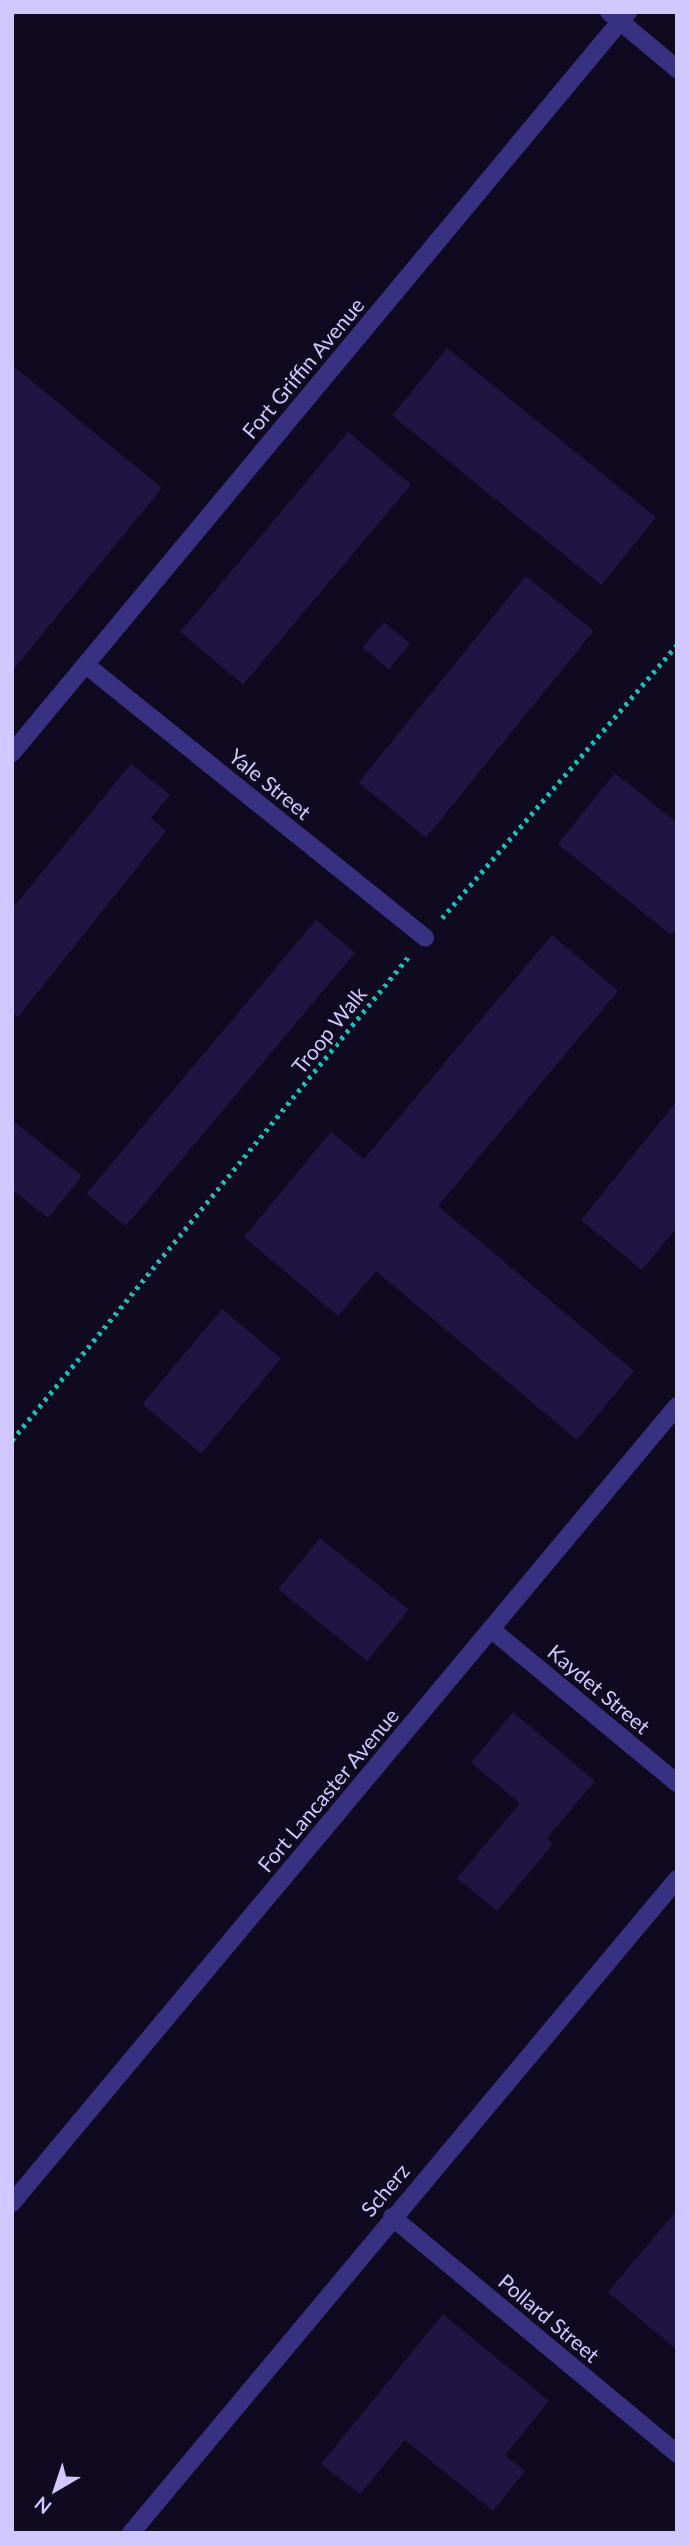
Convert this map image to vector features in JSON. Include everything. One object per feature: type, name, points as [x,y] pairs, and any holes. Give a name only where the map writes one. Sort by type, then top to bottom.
[{"type":"street","points":[[619,15],[677,69]]},
{"type":"street","name":"Fort Griffin Avenue","points":[[12,753],[619,15]]},
{"type":"street","name":"Yale Street","points":[[86,665],[425,938]]},
{"type":"street","name":"Fort Lancaster Avenue","points":[[12,2203],[677,1406]]},
{"type":"street","name":"Kaydet Street","points":[[492,1630],[677,1783]]},
{"type":"street","name":"Scherz","points":[[131,2533],[392,2217],[677,1879]]},
{"type":"street","name":"Pollard Street","points":[[392,2217],[677,2454]]},
{"type":"path","name":"Troop Walk","points":[[12,1440],[425,938],[677,645]]},
{"type":"building","points":[[447,348],[656,517],[601,585],[392,416]]},
{"type":"building","points":[[12,365],[162,488],[12,671]]},
{"type":"building","points":[[348,432],[411,485],[243,685],[180,632]]},
{"type":"building","points":[[526,576],[594,631],[426,837],[359,783]]},
{"type":"building","points":[[384,622],[410,644],[389,669],[363,647]]},
{"type":"building","points":[[131,764],[170,795],[151,818],[166,831],[18,1017],[12,1012],[12,909]]},
{"type":"building","points":[[615,773],[677,823],[677,928],[671,935],[558,844]]},
{"type":"building","points":[[316,920],[355,953],[126,1226],[87,1193]]},
{"type":"building","points":[[552,935],[618,991],[438,1206],[634,1371],[577,1440],[376,1271],[338,1316],[244,1237],[331,1132],[364,1159]]},
{"type":"building","points":[[677,1101],[677,1227],[642,1270],[581,1220]]},
{"type":"building","points":[[12,1120],[82,1176],[48,1218],[12,1189]]},
{"type":"building","points":[[222,1309],[281,1358],[201,1453],[142,1404]]},
{"type":"building","points":[[320,1538],[409,1610],[367,1661],[278,1589]]},
{"type":"building","points":[[513,1712],[595,1781],[547,1838],[553,1844],[497,1911],[457,1878],[520,1803],[471,1763]]},
{"type":"building","points":[[677,2210],[677,2350],[608,2292]]},
{"type":"building","points":[[443,2314],[549,2401],[505,2455],[525,2471],[493,2511],[405,2440],[360,2494],[321,2464]]}]
